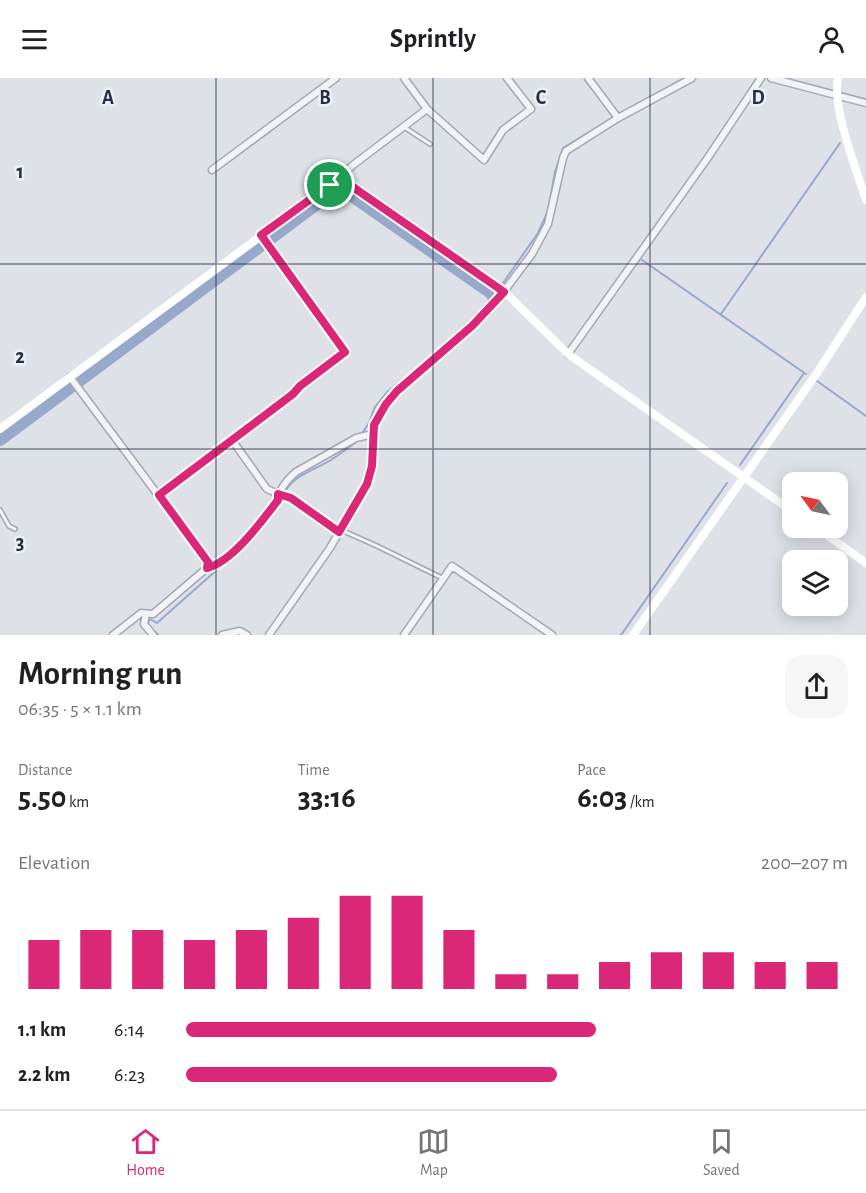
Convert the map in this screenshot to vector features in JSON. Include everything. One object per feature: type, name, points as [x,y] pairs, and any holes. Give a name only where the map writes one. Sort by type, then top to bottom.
[{"type":"street","points":[[212,170],[336,78]]},
{"type":"street","points":[[404,78],[427,109],[483,160],[503,130],[531,109],[507,78]]},
{"type":"street","points":[[588,78],[618,118]]},
{"type":"street","points":[[269,635],[330,548],[367,484],[372,466],[373,434],[377,418],[397,391],[446,350],[504,292],[532,254],[548,224],[566,151],[618,118],[682,81],[692,78]]},
{"type":"street","points":[[568,354],[761,78]]},
{"type":"street","points":[[771,78],[788,80],[866,103]]},
{"type":"street","points":[[838,78],[837,96],[866,200]]},
{"type":"street","points":[[339,182],[342,175],[353,165],[427,109]]},
{"type":"street","points":[[0,429],[74,381],[261,235],[330,185],[339,182],[349,184],[504,292],[568,354],[782,504]]},
{"type":"street","points":[[159,495],[346,351],[261,235]]},
{"type":"street","points":[[633,635],[840,338],[866,297]]},
{"type":"street","points":[[74,381],[208,562],[207,568]]},
{"type":"street","points":[[113,635],[141,613],[153,614],[207,568],[216,566],[252,532],[278,500],[278,494],[288,479],[296,472],[356,438],[373,434]]},
{"type":"street","points":[[232,440],[267,489],[278,494]]},
{"type":"street","points":[[831,538],[866,563]]},
{"type":"street","points":[[404,635],[452,566],[552,635]]},
{"type":"street","points":[[146,614],[144,624],[153,635]]},
{"type":"street","points":[[222,635],[240,631],[247,635]]},
{"type":"lane","points":[[404,127],[430,144]]},
{"type":"lane","points":[[278,494],[291,498],[340,531],[378,546],[443,579]]},
{"type":"lane","points":[[0,510],[9,526],[15,529]]},
{"type":"waterway","points":[[645,100],[685,78]]},
{"type":"waterway","points":[[501,286],[538,233],[548,211],[555,172],[563,148],[614,117]]},
{"type":"waterway","points":[[721,314],[840,143]]},
{"type":"waterway","points":[[0,439],[325,197]]},
{"type":"waterway","points":[[355,197],[494,296]]},
{"type":"waterway","points":[[642,260],[806,374]]},
{"type":"waterway","points":[[361,435],[375,407],[387,392],[451,342],[498,291]]},
{"type":"waterway","points":[[740,465],[804,373]]},
{"type":"waterway","points":[[817,381],[866,416]]},
{"type":"waterway","points":[[282,496],[297,478],[331,460],[358,440]]},
{"type":"waterway","points":[[621,635],[727,483]]},
{"type":"waterway","points":[[158,635],[147,624],[150,619],[157,623],[228,560]]},
{"type":"route","points":[[339,182],[349,184],[504,292],[472,326],[397,391],[386,404],[374,425],[372,466],[367,484],[339,532],[291,498],[278,494],[278,500],[252,532],[216,566],[207,568],[208,562],[159,495],[346,351],[261,235],[330,185],[339,182]]}]
